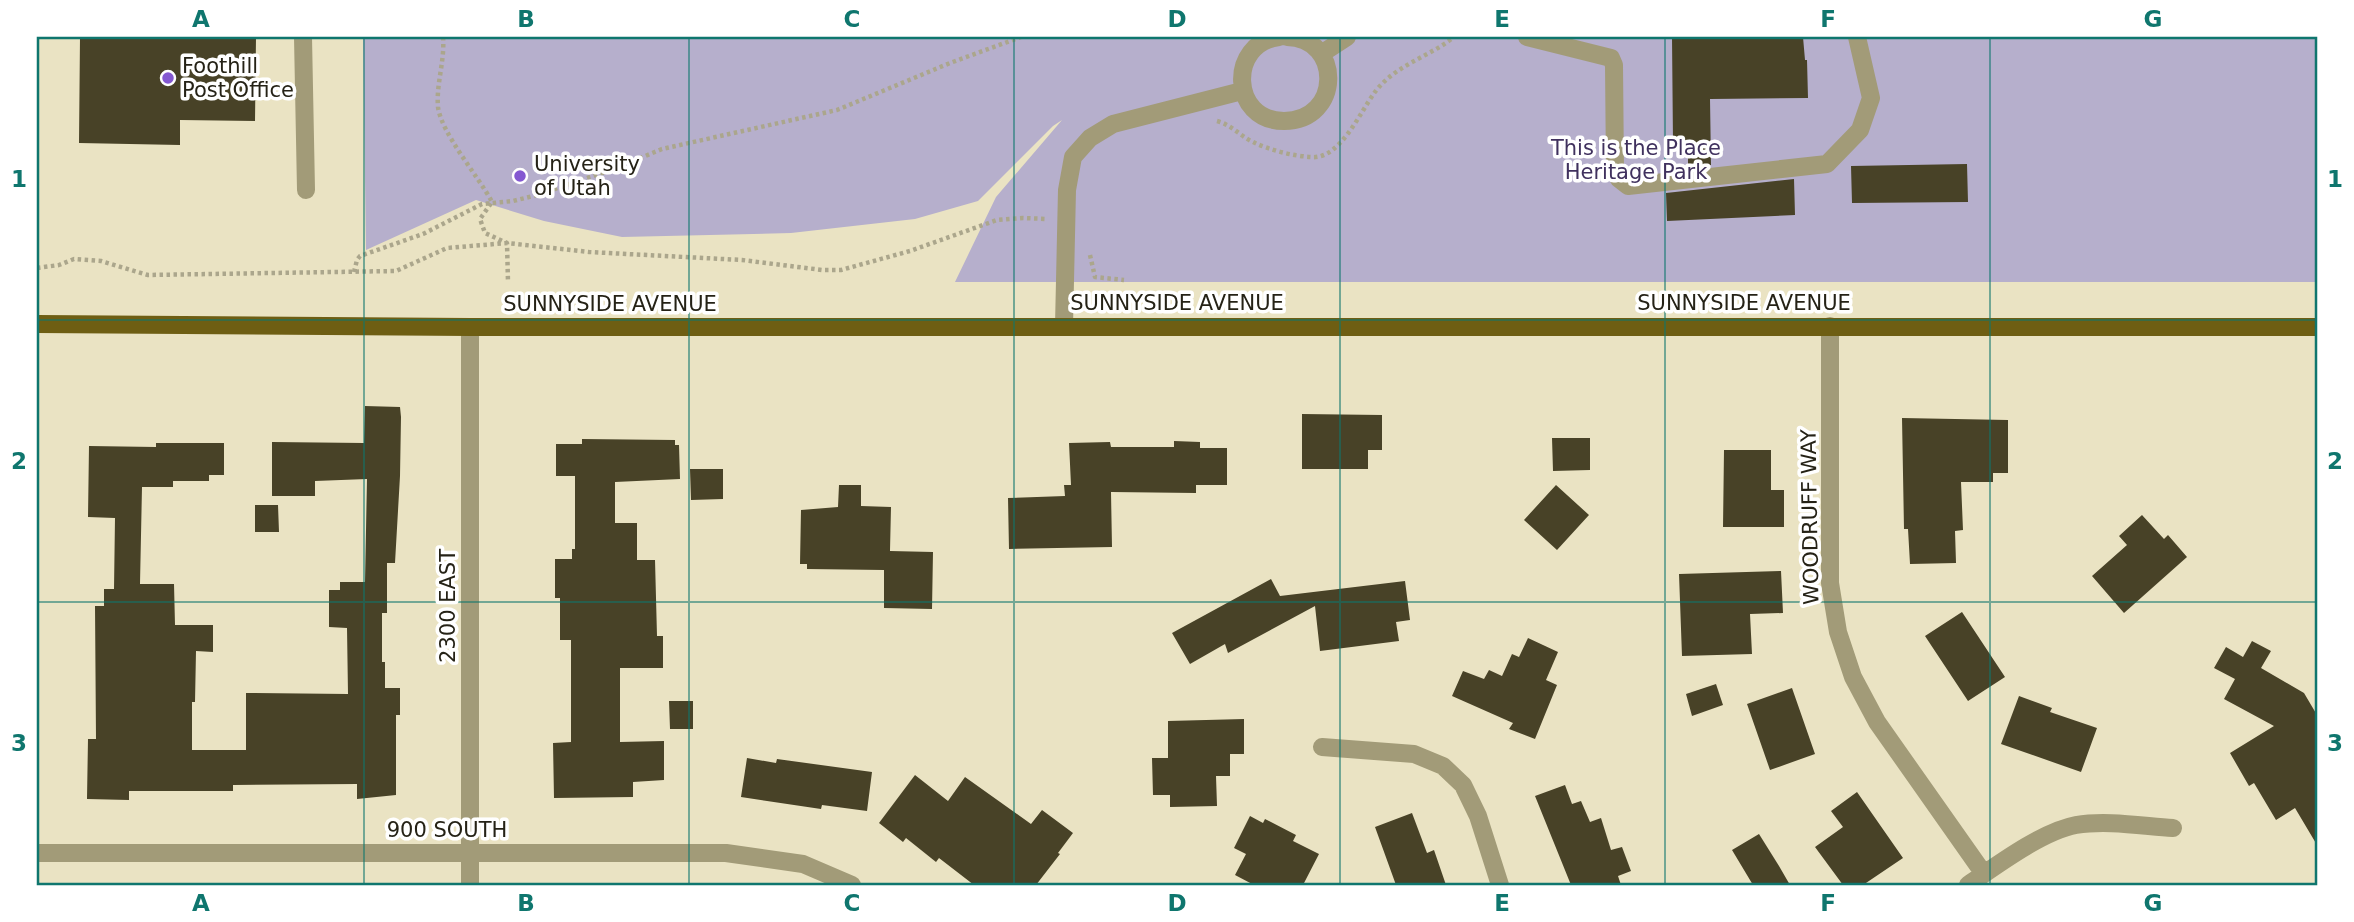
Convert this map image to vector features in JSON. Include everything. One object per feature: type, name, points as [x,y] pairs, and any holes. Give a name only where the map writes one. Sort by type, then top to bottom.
[{"type":"main road","name":"SUNNYSIDE AVENUE","points":[[37,324],[470,327],[2317,327]]},
{"type":"street","points":[[303,37],[306,190]]},
{"type":"street","points":[[1279,37],[1266,38],[1249,55],[1242,71],[1242,91],[1250,106],[1266,118],[1284,121],[1305,117],[1319,108],[1326,94],[1329,77],[1325,60],[1315,46],[1296,37],[1287,37]]},
{"type":"street","points":[[1321,54],[1347,37]]},
{"type":"street","points":[[1527,37],[1611,58],[1615,65],[1615,171],[1619,179],[1628,186],[1828,164],[1860,130],[1871,98],[1857,37]]},
{"type":"street","points":[[1064,326],[1067,190],[1073,157],[1090,138],[1113,124],[1242,91]]},
{"type":"street","name":"WOODRUFF WAY","points":[[1830,326],[1830,583],[1838,632],[1853,677],[1877,722],[1984,874]]},
{"type":"street","name":"2300 EAST","points":[[470,327],[470,885]]},
{"type":"street","points":[[1322,747],[1414,754],[1443,766],[1462,785],[1478,816],[1500,885]]},
{"type":"street","points":[[1968,885],[2050,834],[2076,825],[2173,828]]},
{"type":"street","name":"900 SOUTH","points":[[37,853],[726,853],[803,864],[852,885]]},
{"type":"path","points":[[443,37],[444,54],[438,89],[438,110],[445,128],[492,202]]},
{"type":"path","points":[[354,272],[360,256],[413,238],[482,204],[537,195],[614,169],[662,149],[837,110],[950,62],[1021,37]]},
{"type":"path","points":[[1212,120],[1234,127],[1255,143],[1320,158],[1330,154],[1349,133],[1378,89],[1393,74],[1454,37]]},
{"type":"path","points":[[492,202],[480,219],[485,233],[508,243]]},
{"type":"path","points":[[37,268],[59,265],[74,259],[101,261],[148,275],[396,271],[447,248],[508,243],[589,252],[742,260],[841,270],[910,251],[997,220],[1046,219]]},
{"type":"path","points":[[508,243],[508,282]]},
{"type":"path","points":[[1089,246],[1095,277],[1124,280]]},
{"type":"green space","name":"This is the Place Heritage Park","points":[[363,37],[2317,37],[2317,282],[955,282],[996,197],[1062,120],[978,201],[915,219],[791,233],[622,237],[544,221],[476,200],[366,250]]},
{"type":"building","name":"Foothill Post Office","points":[[80,37],[256,37],[255,121],[180,120],[180,145],[79,143]]},
{"type":"building","points":[[1672,37],[1803,37],[1807,60],[1808,98],[1710,99],[1711,165],[1688,168],[1688,142],[1673,143]]},
{"type":"building","points":[[1967,164],[1968,202],[1852,203],[1851,166]]},
{"type":"building","points":[[1794,179],[1795,215],[1667,221],[1666,193]]},
{"type":"building","points":[[365,406],[400,407],[401,417],[395,563],[387,563],[387,613],[382,613],[385,688],[400,688],[400,715],[396,715],[396,795],[357,799],[357,784],[233,785],[233,791],[129,791],[129,800],[87,799],[88,739],[96,739],[95,606],[104,606],[104,589],[114,589],[115,518],[88,517],[89,446],[156,447],[156,443],[224,443],[224,475],[209,475],[209,481],[173,481],[173,487],[142,487],[140,584],[174,584],[175,625],[213,625],[213,652],[196,651],[192,750],[246,750],[246,693],[348,694],[347,628],[329,627],[329,590],[340,590],[340,582],[365,582],[367,479],[315,481],[315,496],[272,496],[272,442],[364,443]]},
{"type":"building","points":[[1302,414],[1382,415],[1382,450],[1368,450],[1368,469],[1302,469]]},
{"type":"building","points":[[1902,418],[2008,420],[2008,473],[1993,473],[1993,482],[1961,482],[1963,530],[1955,531],[1956,563],[1910,564],[1908,529],[1904,529]]},
{"type":"building","points":[[1552,438],[1590,438],[1590,470],[1553,471]]},
{"type":"building","points":[[582,439],[675,440],[675,445],[679,445],[680,479],[615,482],[615,523],[637,523],[637,560],[655,560],[657,636],[663,636],[663,668],[620,668],[620,742],[664,741],[664,780],[633,782],[633,797],[554,798],[553,743],[571,742],[571,640],[560,640],[560,598],[555,598],[555,559],[572,559],[572,549],[575,549],[575,476],[556,476],[556,444],[582,444]]},
{"type":"building","points":[[1174,441],[1200,442],[1200,448],[1227,448],[1227,485],[1196,485],[1196,493],[1111,492],[1112,547],[1009,549],[1008,498],[1065,496],[1064,485],[1071,485],[1069,443],[1110,442],[1111,447],[1174,447]]},
{"type":"building","points":[[1724,450],[1771,450],[1771,490],[1784,490],[1784,527],[1723,527]]},
{"type":"building","points":[[690,469],[723,469],[723,499],[691,500]]},
{"type":"building","points":[[839,485],[861,485],[861,506],[891,507],[890,551],[933,552],[932,609],[884,608],[884,570],[807,569],[807,564],[800,564],[801,510],[838,507]]},
{"type":"building","points":[[1556,485],[1589,515],[1557,550],[1524,520]]},
{"type":"building","points":[[255,505],[278,505],[279,532],[255,532]]},
{"type":"building","points":[[2142,515],[2164,539],[2168,535],[2187,557],[2124,613],[2092,576],[2127,545],[2119,536]]},
{"type":"building","points":[[1781,571],[1783,613],[1750,614],[1752,654],[1682,656],[1679,574]]},
{"type":"building","points":[[1271,579],[1280,596],[1405,581],[1410,620],[1396,622],[1399,641],[1320,651],[1315,606],[1228,653],[1225,644],[1190,664],[1172,633]]},
{"type":"building","points":[[1962,612],[2005,677],[1968,701],[1925,636]]},
{"type":"building","points":[[1528,638],[1558,652],[1546,680],[1557,685],[1535,739],[1509,729],[1513,723],[1452,696],[1463,671],[1484,679],[1489,670],[1502,676],[1512,654],[1519,657]]},
{"type":"building","points":[[2252,641],[2271,651],[2261,668],[2304,693],[2317,715],[2317,845],[2295,808],[2276,820],[2254,783],[2249,786],[2230,753],[2274,726],[2224,699],[2235,679],[2214,668],[2226,647],[2243,657]]},
{"type":"building","points":[[1716,684],[1723,705],[1692,716],[1686,694]]},
{"type":"building","points":[[1792,688],[1815,754],[1770,770],[1747,704]]},
{"type":"building","points":[[2019,696],[2052,708],[2050,712],[2097,728],[2081,772],[2001,744]]},
{"type":"building","points":[[669,701],[693,701],[693,729],[670,729]]},
{"type":"building","points":[[1244,719],[1244,754],[1230,754],[1230,776],[1216,776],[1217,806],[1170,807],[1170,795],[1153,795],[1152,758],[1168,758],[1168,721]]},
{"type":"building","points":[[747,758],[776,763],[777,759],[872,772],[867,811],[822,805],[821,809],[741,797]]},
{"type":"building","points":[[915,775],[948,801],[965,777],[1031,824],[1042,810],[1073,833],[1036,885],[974,885],[939,858],[936,862],[906,838],[903,842],[879,823]]},
{"type":"building","points":[[1565,785],[1572,804],[1581,801],[1590,822],[1601,818],[1611,850],[1622,847],[1631,871],[1618,876],[1621,885],[1571,885],[1535,796]]},
{"type":"building","points":[[1857,792],[1903,858],[1863,885],[1843,885],[1815,847],[1843,827],[1831,811]]},
{"type":"building","points":[[1412,813],[1427,853],[1434,850],[1446,885],[1396,885],[1375,827]]},
{"type":"building","points":[[1250,816],[1263,823],[1265,819],[1296,835],[1293,841],[1319,854],[1303,885],[1254,885],[1235,875],[1246,854],[1234,848]]},
{"type":"building","points":[[1759,834],[1790,885],[1753,885],[1732,850]]},
{"type":"place","name":"Foothill Post Office","points":[[168,78]]},
{"type":"place","name":"University of Utah","points":[[520,176]]}]
